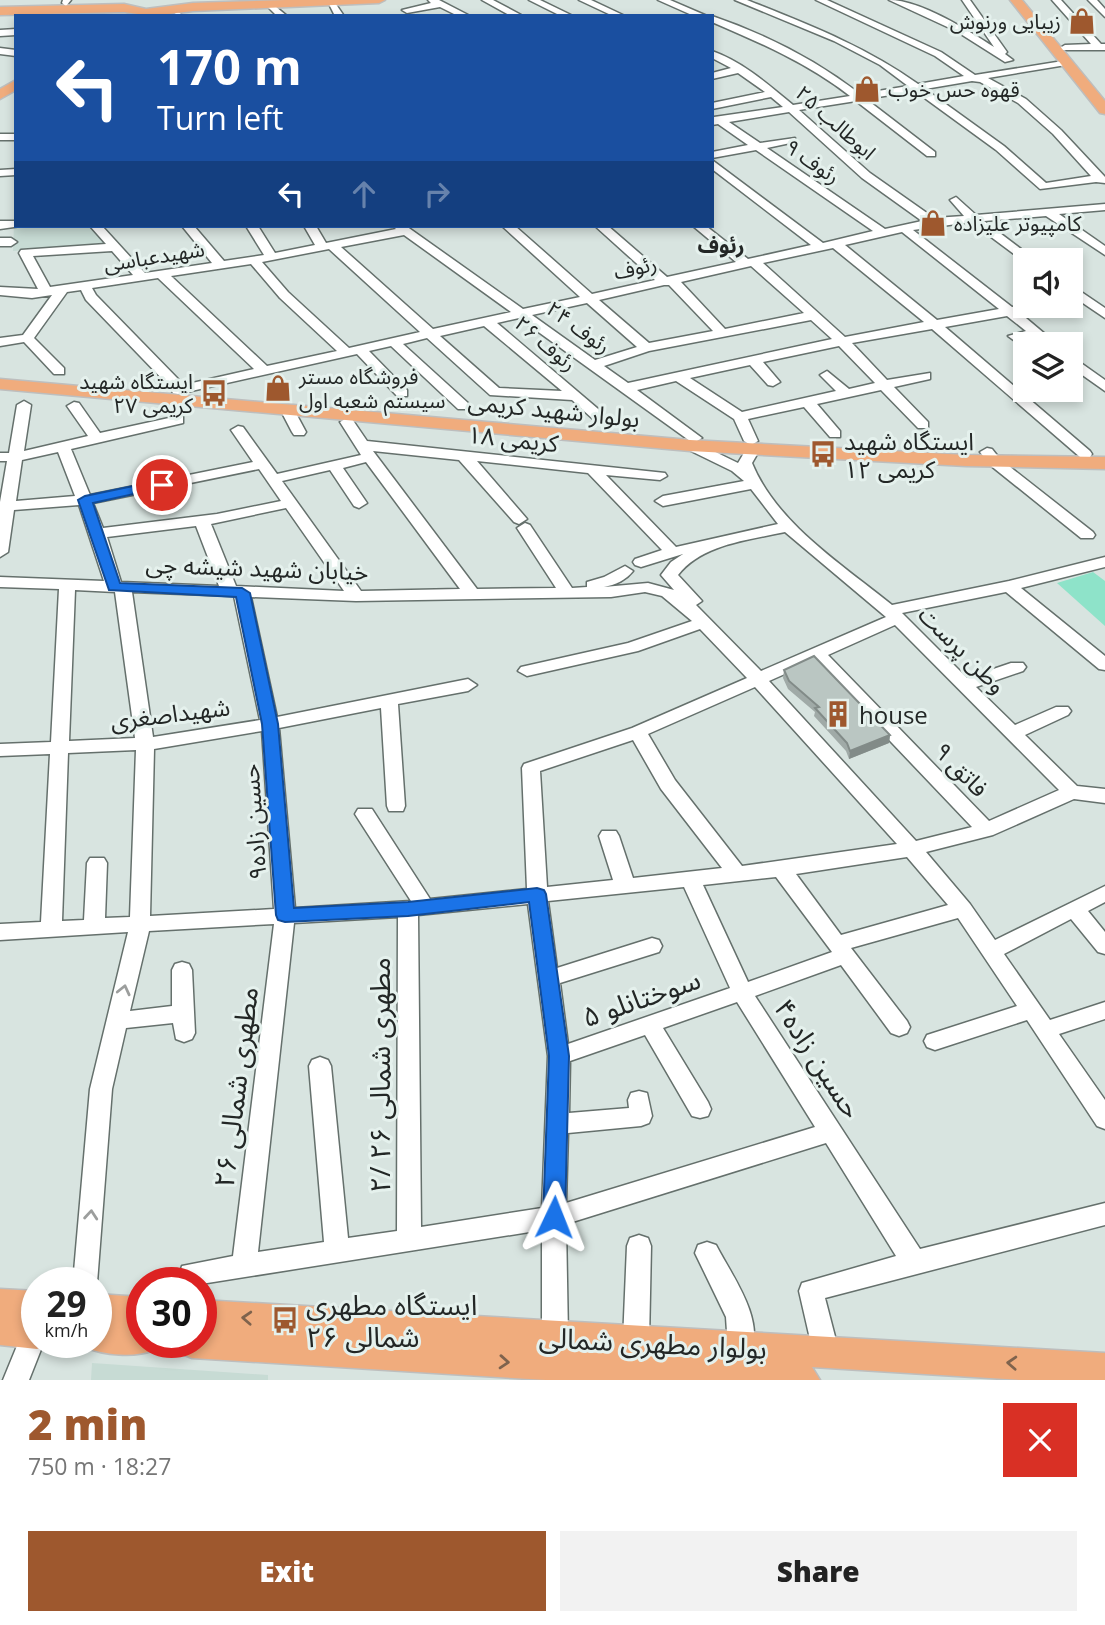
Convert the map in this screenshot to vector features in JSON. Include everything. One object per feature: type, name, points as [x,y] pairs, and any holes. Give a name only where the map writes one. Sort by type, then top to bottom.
[{"type":"main road","points":[[166,9],[218,0]]},
{"type":"main road","points":[[0,5],[166,9],[379,0]]},
{"type":"main road","points":[[1016,0],[1105,96]]},
{"type":"main road","points":[[1025,0],[1105,110]]},
{"type":"main road","points":[[22,14],[60,7],[82,11],[128,8]]},
{"type":"main road","name":"بولوار شهید کریمی","points":[[0,375],[287,409],[696,443],[1105,463]]},
{"type":"main road","name":"بولوار شهید کریمی","points":[[0,384],[176,386],[696,443]]},
{"type":"main road","name":"بولوار شهید کریمی","points":[[991,457],[1105,454]]},
{"type":"main road","points":[[0,1304],[21,1316]]},
{"type":"main road","name":"بولوار مطهری شمالی","points":[[217,1317],[557,1360],[636,1341],[826,1352],[1051,1373],[1105,1369]]},
{"type":"main road","points":[[0,1330],[21,1326]]},
{"type":"main road","name":"بولوار مطهری شمالی","points":[[217,1343],[557,1360],[803,1380]]},
{"type":"street","points":[[486,0],[515,14]]},
{"type":"street","points":[[533,0],[564,14]]},
{"type":"street","points":[[583,0],[616,14]]},
{"type":"street","points":[[662,0],[698,14]]},
{"type":"street","points":[[739,0],[837,39],[883,64],[1000,148],[1044,187],[1101,180]]},
{"type":"street","points":[[820,0],[938,54],[973,78],[982,79],[1022,102],[1057,132],[1101,180]]},
{"type":"street","points":[[893,0],[959,29],[1021,70]]},
{"type":"street","points":[[966,0],[1008,60]]},
{"type":"street","points":[[1056,0],[1101,47]]},
{"type":"street","points":[[1092,0],[1105,14]]},
{"type":"street","points":[[330,2],[339,14]]},
{"type":"street","points":[[415,14],[407,10],[436,2],[462,14]]},
{"type":"street","points":[[270,5],[281,14]]},
{"type":"street","points":[[714,20],[792,53],[828,74],[931,155]]},
{"type":"street","points":[[716,119],[794,110],[1021,70],[1101,47]]},
{"type":"street","name":"ابوطالب ۲۵","points":[[714,55],[741,69],[775,93],[859,170],[932,222]]},
{"type":"street","points":[[714,76],[741,69]]},
{"type":"street","points":[[714,106],[775,93]]},
{"type":"street","name":"رئوف ۹","points":[[716,119],[882,232]]},
{"type":"street","points":[[714,155],[791,140]]},
{"type":"street","points":[[714,165],[821,247]]},
{"type":"street","points":[[956,200],[973,218],[1013,248]]},
{"type":"street","name":"رئوف","points":[[176,386],[354,353],[932,222],[1105,207]]},
{"type":"street","points":[[1048,212],[1105,251]]},
{"type":"street","points":[[1016,215],[1029,227]]},
{"type":"street","points":[[98,228],[142,277]]},
{"type":"street","points":[[190,228],[221,265]]},
{"type":"street","points":[[253,228],[272,257]]},
{"type":"street","points":[[312,228],[327,246],[433,335]]},
{"type":"street","name":"شهیدعباسی","points":[[49,294],[272,257],[402,228]]},
{"type":"street","name":"رئوف ۲۴","points":[[402,228],[608,374],[696,443]]},
{"type":"street","points":[[510,228],[646,348]]},
{"type":"street","points":[[603,228],[669,281],[723,334]]},
{"type":"street","points":[[702,228],[814,315],[923,425]]},
{"type":"street","points":[[904,228],[1036,332]]},
{"type":"street","points":[[836,244],[933,323],[1085,454]]},
{"type":"street","points":[[49,294],[25,253],[114,247]]},
{"type":"street","points":[[254,260],[284,295],[402,393]]},
{"type":"street","points":[[161,274],[264,371]]},
{"type":"street","points":[[85,286],[90,297],[176,386]]},
{"type":"street","points":[[0,291],[49,294]]},
{"type":"street","points":[[0,303],[49,294]]},
{"type":"street","points":[[27,338],[49,294]]},
{"type":"street","points":[[1083,299],[1105,295]]},
{"type":"street","points":[[1083,303],[1105,314]]},
{"type":"street","points":[[626,388],[842,341],[1013,310]]},
{"type":"street","points":[[594,365],[646,348],[814,315]]},
{"type":"street","name":"رئوف ۲۶","points":[[488,322],[576,396]]},
{"type":"street","name":"رئوف ۲۶","points":[[433,335],[493,390],[500,393],[576,396]]},
{"type":"street","points":[[0,342],[27,338]]},
{"type":"street","points":[[27,338],[59,371]]},
{"type":"street","points":[[395,343],[463,406]]},
{"type":"street","points":[[754,361],[773,382]]},
{"type":"street","points":[[1083,374],[1105,387]]},
{"type":"street","points":[[827,375],[847,394]]},
{"type":"street","points":[[740,417],[925,376]]},
{"type":"street","points":[[663,501],[753,483],[745,463],[752,446],[740,417],[679,377]]},
{"type":"street","points":[[576,396],[599,417]]},
{"type":"street","points":[[808,403],[835,434]]},
{"type":"street","points":[[0,552],[5,507],[24,405]]},
{"type":"street","points":[[74,405],[96,438]]},
{"type":"street","points":[[287,409],[299,432]]},
{"type":"street","points":[[0,457],[16,457],[178,421]]},
{"type":"street","points":[[347,422],[365,451],[472,594]]},
{"type":"street","points":[[238,430],[356,596]]},
{"type":"street","name":"وطن پرست","points":[[696,443],[737,468],[753,483],[788,527],[893,615],[1072,792]]},
{"type":"street","points":[[62,446],[119,587],[145,744],[139,924],[101,1089],[86,1267]]},
{"type":"street","name":"کریمی ۱۸","points":[[273,479],[334,465],[365,451],[464,456],[660,476]]},
{"type":"street","points":[[464,456],[522,524],[564,588]]},
{"type":"street","points":[[991,457],[1087,535]]},
{"type":"street","points":[[5,507],[85,500],[262,464]]},
{"type":"street","points":[[334,465],[359,503]]},
{"type":"street","points":[[592,469],[672,552]]},
{"type":"street","points":[[97,533],[202,521],[290,503]]},
{"type":"street","name":"حسین زاده۹","points":[[202,521],[236,593],[270,724],[285,915]]},
{"type":"street","name":"خیابان شهید شیشه چی","points":[[0,582],[356,596],[513,592],[600,584],[631,565],[672,552],[788,527]]},
{"type":"street","points":[[645,588],[663,584],[677,565],[711,544]]},
{"type":"street","points":[[641,562],[662,566],[716,625],[758,679]]},
{"type":"street","points":[[557,1360],[554,1217],[559,1056],[537,894],[531,768],[638,732],[893,615],[1009,586],[1101,567]]},
{"type":"street","points":[[625,571],[628,581],[677,598],[703,623],[758,679],[912,849],[963,909],[1044,1030],[1102,1109]]},
{"type":"street","points":[[51,929],[67,585]]},
{"type":"street","points":[[1009,586],[1105,665]]},
{"type":"street","name":"خیابان شهید شیشه چی","points":[[513,592],[611,592],[645,588]]},
{"type":"street","points":[[527,671],[620,650],[703,623]]},
{"type":"street","name":"فاتق ۹","points":[[816,652],[986,830]]},
{"type":"street","points":[[964,685],[1017,667]]},
{"type":"street","name":"شهیداصغری","points":[[0,750],[145,744],[270,724],[468,685]]},
{"type":"street","points":[[389,701],[396,806]]},
{"type":"street","points":[[1013,733],[1062,711]]},
{"type":"street","points":[[638,732],[668,784],[736,873]]},
{"type":"street","points":[[1072,792],[1105,796]]},
{"type":"street","name":"فاتق ۹","points":[[0,932],[417,908],[781,869],[912,849],[986,830],[1072,792]]},
{"type":"street","points":[[365,814],[417,908]]},
{"type":"street","points":[[609,836],[625,885]]},
{"type":"street","points":[[94,927],[97,863]]},
{"type":"street","points":[[781,869],[900,1027]]},
{"type":"street","name":"حسین زاده۴","points":[[690,878],[743,994],[914,1262]]},
{"type":"street","points":[[991,951],[1105,893]]},
{"type":"street","name":"مطهری شمالی ۲۶ /۲","points":[[409,1240],[417,908]]},
{"type":"street","points":[[1074,908],[1105,946]]},
{"type":"street","name":"سوختانلو ۵","points":[[559,1056],[743,994],[841,950],[963,909]]},
{"type":"street","name":"مطهری شمالی ۲۶","points":[[244,1265],[285,915]]},
{"type":"street","points":[[550,978],[652,946]]},
{"type":"street","points":[[117,1021],[184,1023],[182,970]]},
{"type":"street","points":[[935,1041],[1031,1010]]},
{"type":"street","points":[[1044,1030],[1105,1010]]},
{"type":"street","points":[[650,1025],[699,1110]]},
{"type":"street","points":[[320,1066],[337,1251]]},
{"type":"street","points":[[557,1124],[641,1115],[639,1100]]},
{"type":"street","points":[[217,1270],[554,1217],[831,1132]]},
{"type":"street","points":[[826,1352],[811,1291],[1105,1214]]},
{"type":"street","points":[[636,1341],[639,1246]]},
{"type":"street","points":[[707,1253],[739,1316],[741,1347]]},
{"type":"street","points":[[12,1379],[21,1358]]},
{"type":"shaded area","points":[[14,225],[14,228],[92,228],[107,245],[13,251]]},
{"type":"shaded area","points":[[92,1363],[268,1375],[268,1380],[91,1380]]},
{"type":"green space","points":[[1093,572],[1105,581],[1105,626],[1057,583]]},
{"type":"building","points":[[814,656],[890,735],[850,751],[847,743],[815,708],[819,707],[789,681],[784,670]]},
{"type":"place","name":"زیبایی ورنوش","points":[[1082,21]]},
{"type":"place","name":"قهوه حس خوب","points":[[867,89]]},
{"type":"place","name":"کامپیوتر علیزاده","points":[[933,223]]},
{"type":"place","name":"فروشگاه مستر سیستم شعبه اول","points":[[278,388]]},
{"type":"place","name":"ایستگاه شهید کریمی ۲۷","points":[[214,393]]},
{"type":"place","name":"ایستگاه شهید کریمی ۱۲","points":[[823,454]]},
{"type":"place","name":"house","points":[[838,714]]},
{"type":"place","name":"ایستگاه مطهری شمالی ۲۶","points":[[285,1320]]},
{"type":"district","name":"رئوف","points":[[721,245]]},
{"type":"route","points":[[162,485],[85,500],[114,587],[242,593],[270,724],[285,915],[408,909],[537,894],[559,1056],[554,1217]]}]
